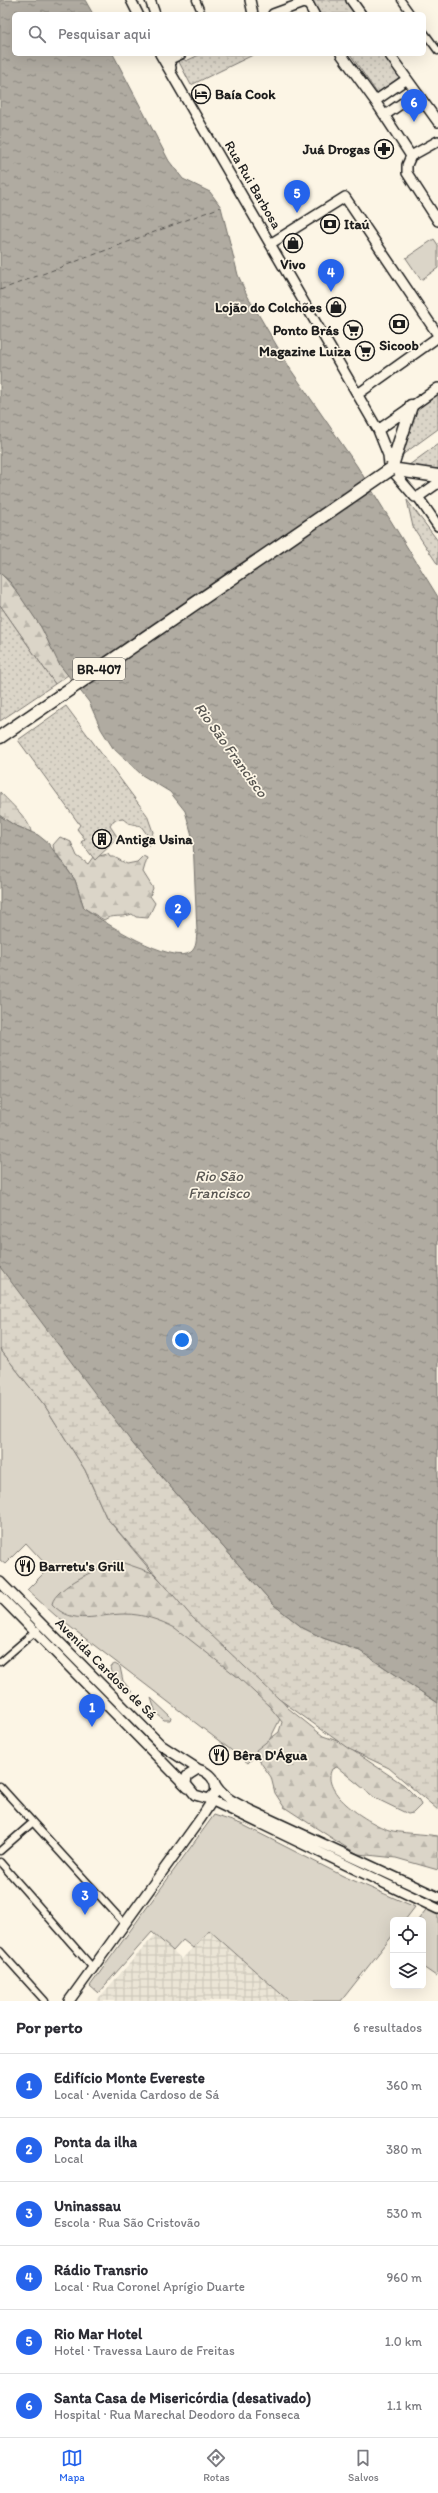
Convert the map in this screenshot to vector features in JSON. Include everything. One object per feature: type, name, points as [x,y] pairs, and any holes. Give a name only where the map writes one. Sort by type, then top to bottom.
[{"type":"highway","points":[[411,406],[390,467],[438,476]]},
{"type":"highway","name":"BR-407","points":[[0,737],[198,600],[208,586],[270,542],[284,542],[390,467]]},
{"type":"main road","points":[[131,0],[137,12]]},
{"type":"main road","points":[[150,0],[154,12]]},
{"type":"main road","points":[[250,0],[253,12]]},
{"type":"main road","points":[[352,0],[360,12]]},
{"type":"main road","points":[[278,12],[303,3],[309,5],[313,12]]},
{"type":"main road","points":[[342,56],[385,115],[411,156]]},
{"type":"main road","points":[[390,56],[438,122]]},
{"type":"main road","name":"Rua Rui Barbosa","points":[[166,57],[172,72],[378,430],[388,455],[390,467]]},
{"type":"main road","points":[[375,101],[407,79]]},
{"type":"main road","points":[[385,115],[417,93]]},
{"type":"main road","points":[[438,141],[411,156],[406,165],[407,173],[438,221]]},
{"type":"main road","points":[[270,244],[345,197],[438,336],[358,394]]},
{"type":"main road","points":[[378,430],[438,388]]},
{"type":"main road","points":[[390,467],[412,494],[420,496],[438,526]]},
{"type":"main road","points":[[420,496],[438,483]]},
{"type":"main road","name":"Avenida Cardoso de Sá","points":[[0,1582],[161,1745],[198,1769]]},
{"type":"main road","name":"Avenida Cardoso de Sá","points":[[0,1596],[188,1788]]},
{"type":"main road","points":[[438,1897],[250,1810],[226,1796],[218,1789],[208,1774],[198,1769],[187,1776],[188,1788],[195,1795],[209,1799],[438,1909]]},
{"type":"main road","points":[[209,1799],[215,1794],[214,1782]]},
{"type":"main road","points":[[69,2001],[206,1811],[210,1804],[209,1799]]},
{"type":"main road","points":[[418,1888],[438,1890]]},
{"type":"street","points":[[196,0],[201,12]]},
{"type":"street","points":[[401,0],[410,12]]},
{"type":"street","points":[[426,35],[438,51]]},
{"type":"street","points":[[0,1662],[42,1625]]},
{"type":"street","points":[[0,1786],[125,1924]]},
{"type":"street","points":[[0,1851],[32,1823]]},
{"type":"street","points":[[0,1862],[93,1968]]},
{"type":"street","points":[[0,1950],[45,2001]]},
{"type":"shaded area","points":[[209,1930],[289,2001],[96,2001],[155,1935],[182,1959]]},
{"type":"green space","points":[[314,0],[347,0],[356,12],[319,12],[310,2]]},
{"type":"green space","points":[[197,56],[251,56],[191,85],[178,60],[182,58],[186,61]]},
{"type":"green space","points":[[351,56],[385,56],[400,77],[377,93]]},
{"type":"green space","points":[[434,239],[438,245],[438,268],[421,280],[406,258]]},
{"type":"green space","points":[[438,392],[438,429],[398,458],[412,410]]},
{"type":"green space","points":[[438,444],[438,469],[405,468]]},
{"type":"green space","points":[[407,500],[438,541],[438,565],[413,527]]},
{"type":"green space","points":[[0,573],[17,592],[32,613],[68,675],[55,684],[0,605]]},
{"type":"green space","points":[[0,605],[55,684],[0,721]]},
{"type":"green space","points":[[66,706],[147,815],[153,832],[149,846],[148,836],[141,826],[128,823],[123,819],[114,820],[110,826],[118,838],[95,860],[81,842],[85,839],[77,829],[80,825],[18,740]]},
{"type":"green space","points":[[0,792],[27,822],[31,832],[14,825],[0,816]]},
{"type":"green space","points":[[60,837],[71,842],[77,856],[88,864],[93,857],[95,859],[99,856],[108,854],[110,857],[114,857],[127,864],[137,862],[143,856],[147,858],[143,872],[153,888],[150,896],[155,903],[148,918],[136,917],[132,914],[110,917],[104,920],[84,908],[75,880],[54,850],[53,845]]},
{"type":"green space","points":[[0,1236],[133,1444],[274,1605],[303,1628],[323,1638],[360,1651],[438,1703],[438,1810],[389,1768],[349,1749],[279,1699],[192,1617],[106,1517],[85,1470],[45,1406],[0,1349]]},
{"type":"green space","points":[[0,1349],[45,1406],[85,1470],[106,1517],[150,1570],[248,1671],[287,1705],[268,1743],[248,1763],[56,1616],[27,1590],[49,1568],[26,1543],[5,1564],[0,1560]]},
{"type":"green space","points":[[118,1561],[153,1573],[264,1681],[288,1708],[323,1736],[340,1742],[404,1785],[419,1800],[421,1805],[413,1813],[408,1814],[375,1798],[337,1767],[332,1769],[330,1778],[333,1788],[348,1806],[381,1827],[405,1833],[438,1836],[438,1870],[396,1858],[358,1854],[284,1807],[275,1793],[271,1777],[261,1763],[256,1750],[279,1732],[282,1722],[270,1707],[239,1678],[175,1628],[151,1618],[131,1614],[86,1618],[77,1617],[60,1611],[52,1604],[55,1597],[70,1584],[101,1567]]},
{"type":"green space","points":[[115,1664],[120,1667],[123,1681],[132,1692],[127,1691],[117,1683],[111,1666]]},
{"type":"green space","points":[[151,1698],[171,1717],[170,1720],[164,1720],[156,1713]]},
{"type":"green space","points":[[214,1815],[241,1824],[343,1876],[415,1907],[407,1917],[390,1917],[390,1939],[341,2001],[289,2001],[209,1930],[193,1948],[183,1940],[173,1951],[152,1932],[98,1993],[90,1986]]},
{"type":"green space","points":[[435,1898],[438,1899],[438,1973],[436,1976],[426,1969],[426,1917],[420,1917]]},
{"type":"water","name":"Rio São Francisco","points":[[0,0],[85,0],[92,12],[12,12],[12,56],[114,56],[169,161],[183,179],[210,192],[221,207],[238,275],[247,295],[291,370],[357,466],[438,597],[438,1703],[360,1651],[323,1638],[303,1628],[274,1605],[133,1444],[0,1267],[0,816],[14,825],[38,835],[48,843],[75,880],[84,908],[105,922],[154,948],[169,953],[182,955],[193,950],[196,943],[197,932],[193,839],[185,811],[170,792],[142,775],[113,748],[101,729],[89,702],[59,664],[41,627],[11,583],[0,573]]},
{"type":"ferry route","points":[[0,290],[221,207]]},
{"type":"place","name":"Baía Cook","points":[[201,94]]},
{"type":"place","name":"Santa Casa de Misericórdia (desativado)","points":[[414,122]]},
{"type":"place","name":"Juá Drogas","points":[[384,149]]},
{"type":"place","name":"Rio Mar Hotel","points":[[297,213]]},
{"type":"place","name":"Itaú","points":[[330,224]]},
{"type":"place","name":"Vivo","points":[[293,243]]},
{"type":"place","name":"Rádio Transrio","points":[[331,292]]},
{"type":"place","name":"Lojão do Colchões","points":[[336,307]]},
{"type":"place","name":"Sicoob","points":[[399,324]]},
{"type":"place","name":"Ponto Brás","points":[[353,330]]},
{"type":"place","name":"Magazine Luiza","points":[[365,351]]},
{"type":"place","name":"Antiga Usina","points":[[102,839]]},
{"type":"place","name":"Ponta da ilha","points":[[178,928]]},
{"type":"place","name":"Barretu's Grill","points":[[25,1566]]},
{"type":"place","name":"Edifício Monte Evereste","points":[[92,1727]]},
{"type":"place","name":"Bêra D'Água","points":[[219,1755]]},
{"type":"place","name":"Uninassau","points":[[85,1915]]}]
